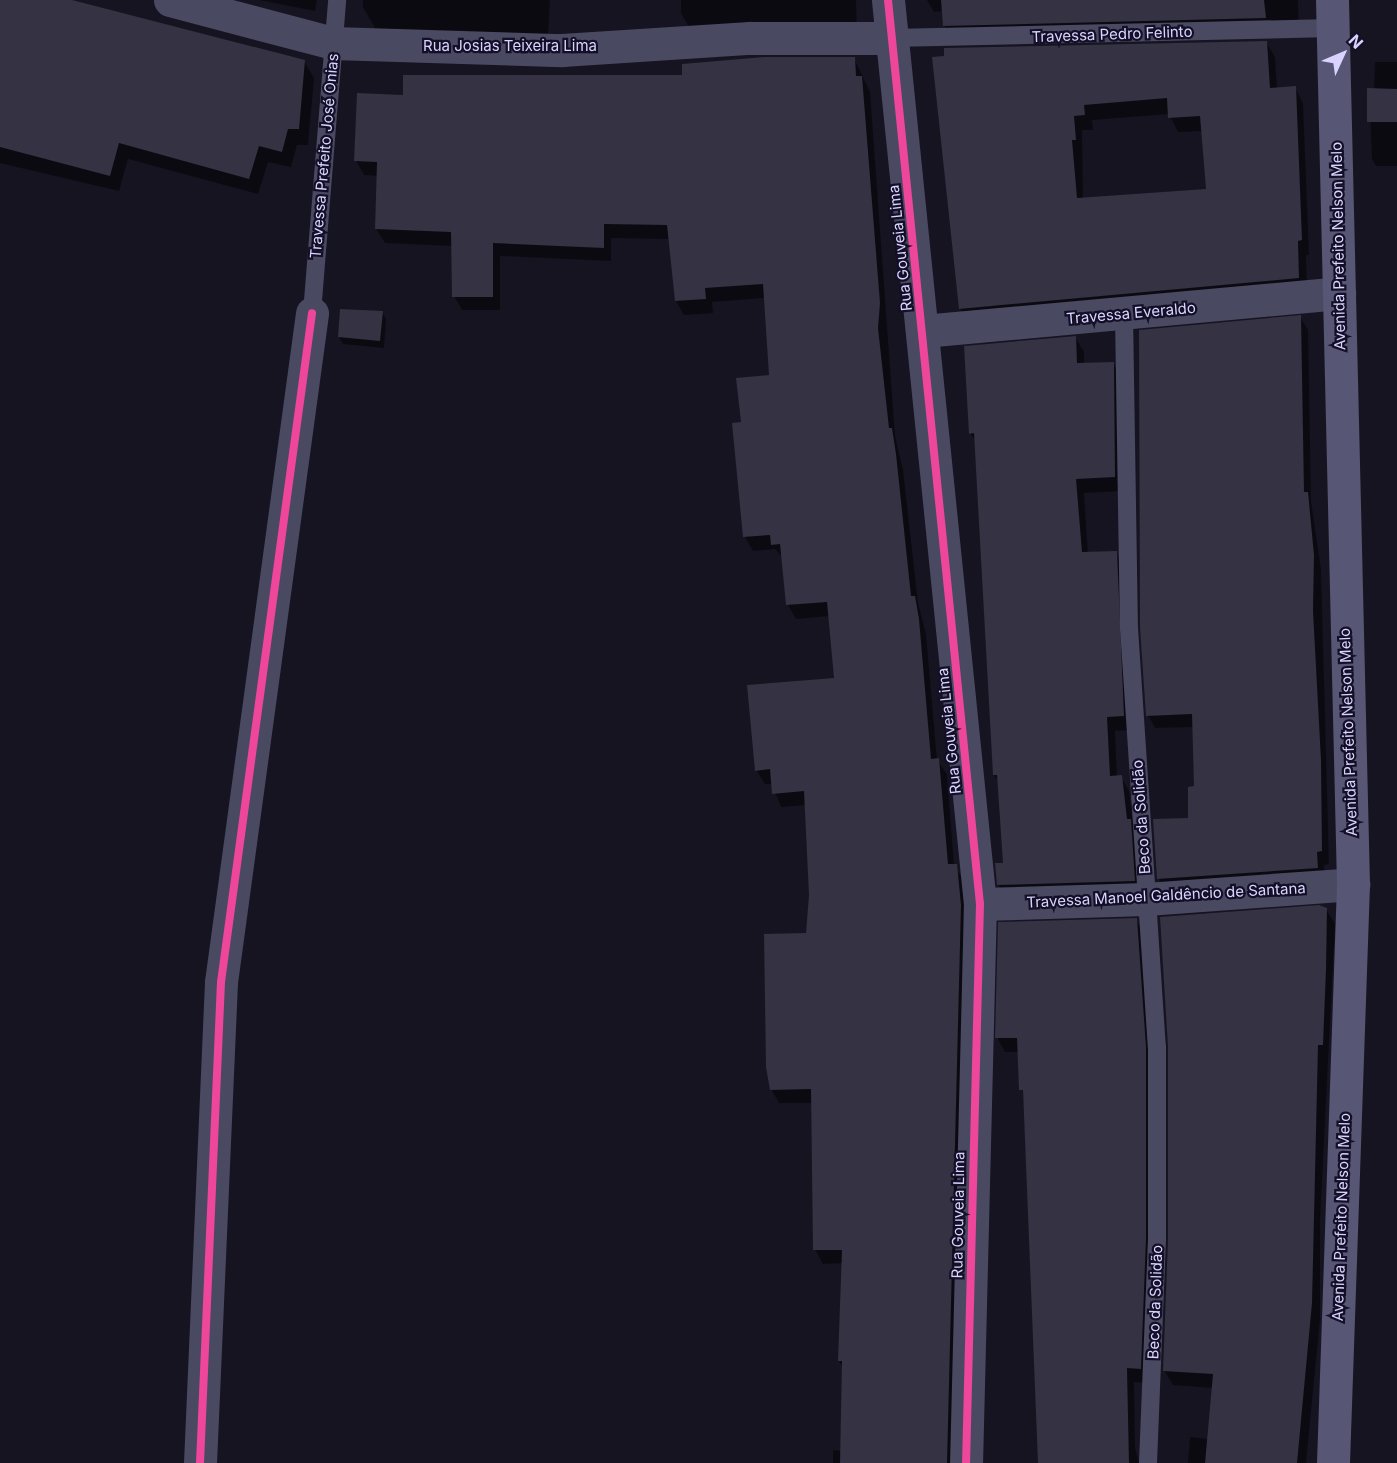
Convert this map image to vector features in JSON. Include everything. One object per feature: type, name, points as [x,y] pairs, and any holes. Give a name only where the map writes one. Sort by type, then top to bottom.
[{"type":"main road","name":"Avenida Prefeito Nelson Melo","points":[[1332,14],[1353,884],[1333,1463]]},
{"type":"street","name":"Rua Josias Teixeira Lima","points":[[170,0],[333,43],[562,50],[750,38],[892,38]]},
{"type":"street","name":"Rua Gouveia Lima","points":[[888,0],[980,904],[966,1463]]},
{"type":"street","name":"Travessa Everaldo","points":[[922,331],[1339,293]]},
{"type":"street","points":[[200,1463],[221,982],[312,313]]},
{"type":"street","name":"Travessa Manoel Galdêncio de Santana","points":[[980,904],[1146,899],[1353,884]]},
{"type":"lane","name":"Travessa Prefeito José Onias","points":[[312,313],[337,0]]},
{"type":"lane","name":"Travessa Pedro Felinto","points":[[892,38],[1332,14]]},
{"type":"lane","name":"Beco da Solidão","points":[[1124,314],[1129,628],[1157,1047],[1157,1239],[1148,1463]]},
{"type":"building","points":[[0,0],[72,0],[305,60],[299,129],[288,129],[282,152],[259,146],[249,179],[119,143],[110,176],[0,147]]},
{"type":"building","points":[[941,0],[1264,0],[1266,18],[943,26]]},
{"type":"building","points":[[1267,41],[1270,88],[1296,86],[1302,240],[1298,241],[1299,278],[959,309],[932,57],[944,56],[944,48]],"holes":[[[1167,98],[1168,118],[1200,116],[1206,189],[1077,198],[1072,140],[1076,140],[1074,116],[1085,115],[1084,105]]]},
{"type":"building","points":[[764,57],[855,57],[856,76],[862,76],[880,303],[878,328],[889,428],[892,428],[896,454],[911,596],[915,596],[919,619],[931,759],[939,758],[948,864],[957,864],[961,905],[947,1463],[840,1463],[842,1361],[838,1361],[842,1250],[813,1250],[811,1089],[770,1090],[766,1067],[764,934],[806,933],[809,895],[804,791],[772,794],[770,769],[755,771],[747,685],[834,678],[827,602],[786,605],[780,544],[771,545],[770,535],[743,537],[732,423],[741,422],[736,378],[769,375],[763,284],[705,288],[706,299],[675,301],[667,225],[604,224],[604,248],[493,243],[493,297],[452,297],[451,232],[375,229],[377,162],[354,161],[357,93],[403,95],[403,75],[682,75],[682,64]]},
{"type":"building","points":[[1367,88],[1397,89],[1397,122],[1367,122]]},
{"type":"building","points":[[340,309],[383,311],[380,341],[338,337]]},
{"type":"building","points":[[1301,315],[1304,492],[1308,492],[1314,555],[1313,611],[1321,760],[1322,851],[1317,852],[1318,868],[1157,879],[1153,819],[1188,818],[1188,787],[1194,786],[1192,714],[1146,716],[1140,628],[1139,330]]},
{"type":"building","points":[[1076,336],[1077,363],[1114,362],[1115,477],[1076,479],[1082,552],[1117,551],[1124,716],[1107,717],[1110,776],[1122,775],[1127,819],[1131,819],[1135,881],[997,885],[995,863],[1003,863],[997,775],[993,775],[974,433],[969,434],[964,346]]},
{"type":"building","points":[[1319,905],[1327,908],[1326,970],[1323,1045],[1318,1045],[1312,1303],[1297,1463],[1205,1463],[1213,1374],[1163,1371],[1168,1239],[1168,1047],[1160,917]]},
{"type":"building","points":[[1137,918],[1146,1047],[1146,1239],[1141,1369],[1127,1368],[1129,1463],[1038,1463],[1023,1090],[1019,1090],[1017,1038],[995,1038],[998,922]]},
{"type":"cycle path","points":[[888,0],[980,904],[966,1463]]},
{"type":"cycle path","points":[[200,1463],[221,982],[312,313]]}]
